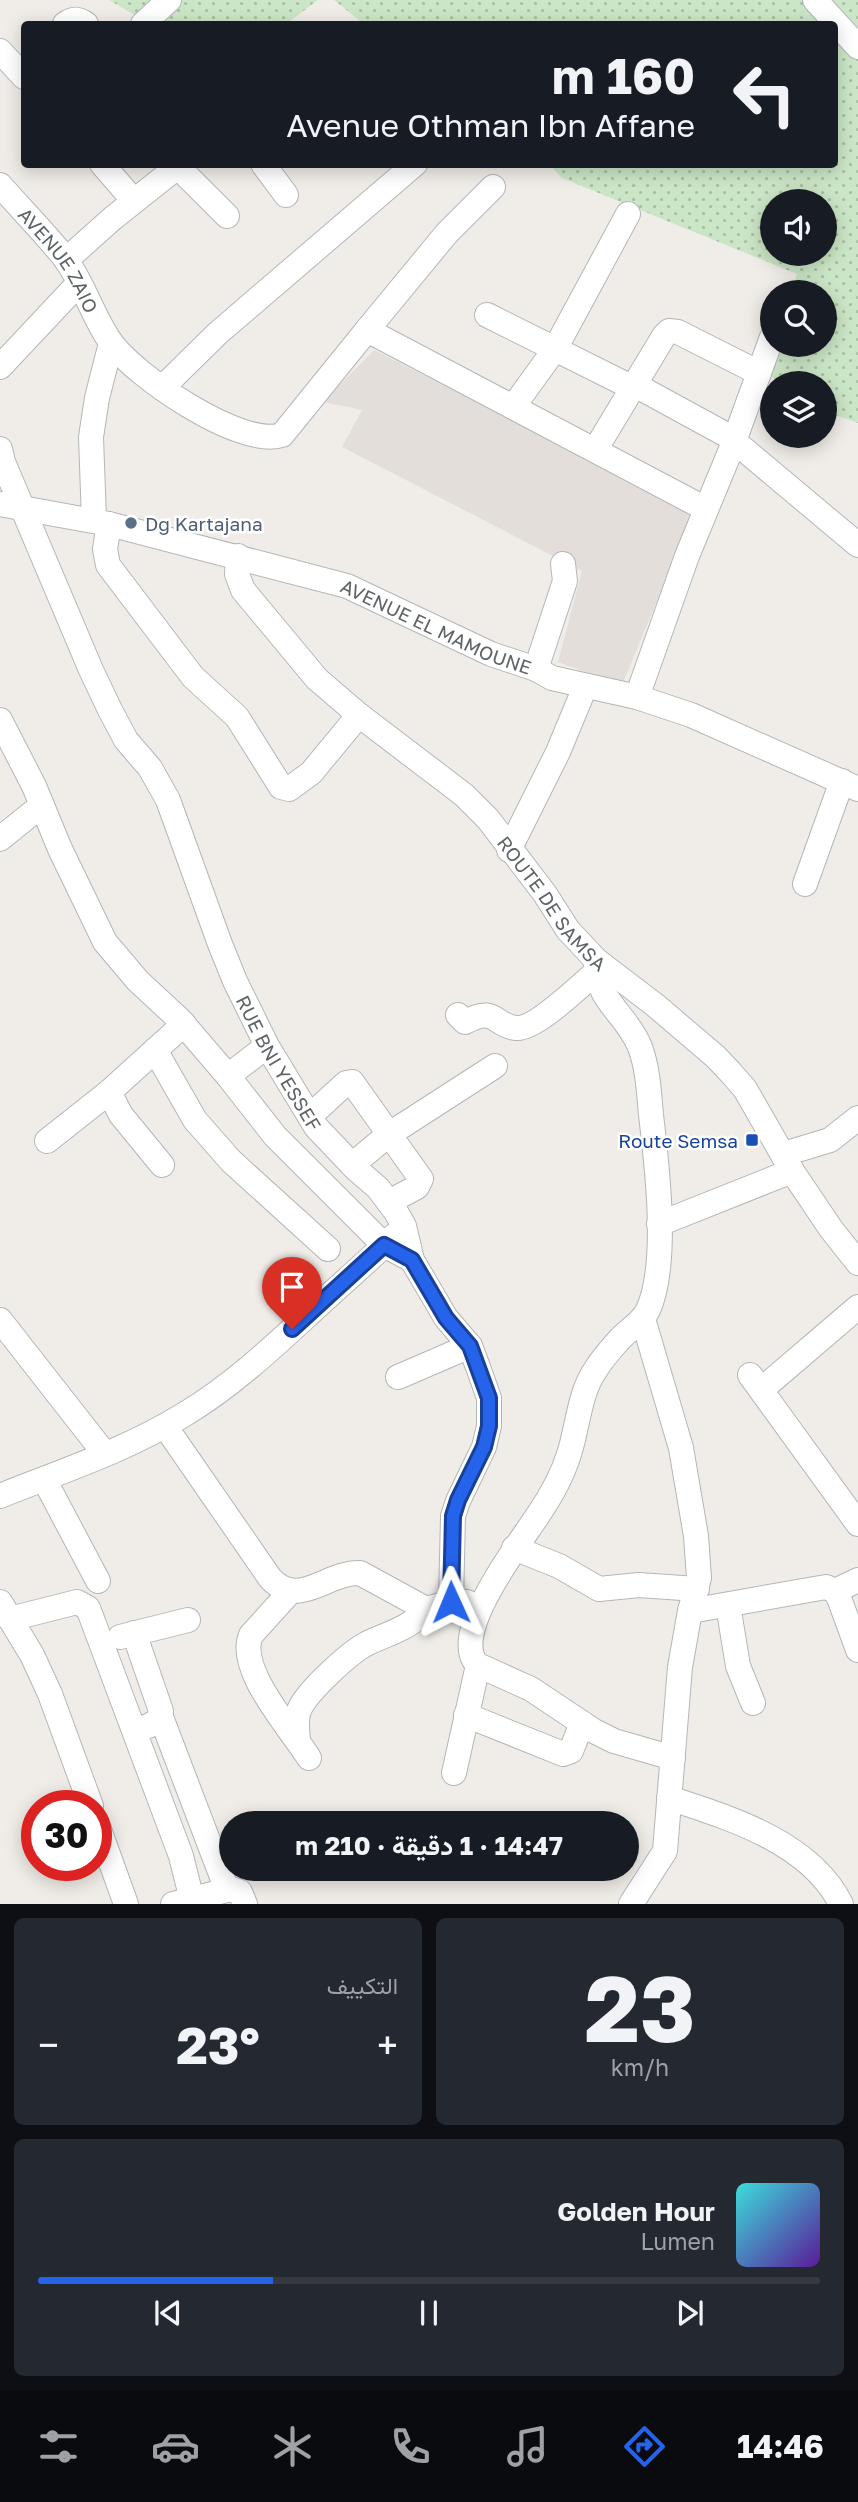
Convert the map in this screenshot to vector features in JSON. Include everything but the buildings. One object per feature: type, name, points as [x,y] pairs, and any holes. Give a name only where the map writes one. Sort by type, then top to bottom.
[{"type":"street","points":[[146,21],[169,0]]},
{"type":"street","points":[[815,0],[834,21]]},
{"type":"street","points":[[838,25],[858,47]]},
{"type":"street","points":[[105,168],[134,201]]},
{"type":"street","points":[[66,260],[134,201],[177,168]]},
{"type":"street","points":[[182,168],[227,216]]},
{"type":"street","points":[[265,168],[286,195]]},
{"type":"street","points":[[162,388],[218,334],[410,168]]},
{"type":"street","points":[[359,715],[303,780],[289,789],[281,787],[237,717],[193,677],[108,565],[91,437],[110,343],[172,397],[192,409],[258,437],[275,437],[285,432],[447,233],[493,187]]},
{"type":"street","name":"AVENUE ZAIO","points":[[3,196],[66,260],[110,343]]},
{"type":"street","points":[[513,407],[555,349],[628,214]]},
{"type":"street","points":[[0,367],[79,283]]},
{"type":"street","points":[[487,315],[634,387],[734,440],[858,545]]},
{"type":"street","points":[[367,330],[706,509]]},
{"type":"street","points":[[595,450],[669,331],[678,332],[759,373]]},
{"type":"street","points":[[637,697],[673,595],[765,357]]},
{"type":"street","name":"RUE BNI YESSEF","points":[[0,449],[3,462],[91,670],[126,740],[150,768],[168,800],[235,981],[267,1046],[316,1127],[389,1202],[404,1226],[412,1260],[446,1318],[470,1346],[489,1398],[489,1426],[484,1447],[453,1516],[451,1602]]},
{"type":"street","name":"AVENUE EL MAMOUNE","points":[[0,504],[101,522],[347,586],[491,654],[536,669],[552,678],[637,697],[691,715],[850,785]]},
{"type":"street","name":"ROUTE DE SAMSA","points":[[238,556],[237,574],[243,590],[317,679],[359,715],[464,795],[488,818],[596,966],[655,1005],[716,1057],[745,1089],[788,1163],[831,1229],[858,1263]]},
{"type":"street","points":[[536,669],[565,582],[563,564]]},
{"type":"street","points":[[509,850],[558,752],[585,687]]},
{"type":"street","points":[[0,720],[42,805],[81,897],[105,942],[138,981],[184,1024],[275,1136],[384,1245],[412,1260]]},
{"type":"street","points":[[805,884],[850,785]]},
{"type":"street","points":[[0,839],[42,805]]},
{"type":"street","points":[[458,1015],[466,1022],[479,1016],[491,1016],[514,1028],[520,1028],[540,1019],[596,966]]},
{"type":"street","points":[[596,966],[601,991],[627,1022],[645,1062],[657,1174],[659,1224],[656,1282],[643,1319],[619,1340],[595,1369],[584,1392],[570,1453],[556,1489],[514,1549],[482,1604],[475,1622],[471,1646],[473,1658],[478,1665],[531,1689],[614,1741],[673,1758]]},
{"type":"street","points":[[47,1141],[109,1092],[184,1024]]},
{"type":"street","points":[[228,1076],[267,1046]]},
{"type":"street","points":[[155,1049],[195,1120],[231,1161],[328,1249]]},
{"type":"street","points":[[352,1165],[388,1135],[495,1066]]},
{"type":"street","points":[[310,1116],[350,1081],[421,1179],[417,1186],[389,1202]]},
{"type":"street","points":[[109,1092],[121,1115],[162,1165]]},
{"type":"street","points":[[659,1224],[788,1163],[830,1140],[858,1118]]},
{"type":"street","points":[[0,1496],[105,1454],[165,1426],[204,1402],[245,1371],[404,1226]]},
{"type":"street","points":[[858,1307],[756,1382],[858,1524]]},
{"type":"street","points":[[631,1903],[665,1851],[680,1667],[694,1600],[698,1555],[681,1448],[643,1319]]},
{"type":"street","points":[[0,1320],[105,1454]]},
{"type":"street","points":[[398,1377],[470,1346]]},
{"type":"street","points":[[165,1426],[276,1585],[289,1592],[306,1590],[337,1578],[360,1573],[426,1609]]},
{"type":"street","points":[[44,1479],[98,1581]]},
{"type":"street","points":[[514,1549],[559,1566],[599,1589],[639,1585],[694,1600],[728,1605],[820,1586],[835,1591],[858,1580]]},
{"type":"street","points":[[835,1591],[858,1650]]},
{"type":"street","points":[[289,1592],[251,1635],[247,1648],[248,1660],[303,1749],[296,1722],[301,1707],[336,1666],[359,1648],[410,1624],[426,1609],[451,1602],[482,1604]]},
{"type":"street","points":[[85,1790],[50,1694],[32,1655],[5,1611],[83,1603],[93,1617],[181,1856],[186,1902],[236,1897],[161,1717],[160,1705],[134,1633]]},
{"type":"street","points":[[728,1605],[738,1667],[753,1703]]},
{"type":"street","points":[[102,1641],[188,1620]]},
{"type":"street","points":[[454,1773],[478,1665]]},
{"type":"street","points":[[466,1715],[563,1754],[571,1751],[582,1723]]},
{"type":"street","points":[[134,1731],[153,1724],[161,1717]]},
{"type":"street","points":[[669,1798],[710,1812],[787,1847],[831,1886],[841,1903]]},
{"type":"street","points":[[112,1865],[126,1903]]},
{"type":"shaded area","points":[[374,350],[694,512],[622,685],[558,662],[582,571],[342,447],[362,410],[323,402]]},
{"type":"green space","points":[[109,0],[318,0],[290,21],[145,21]]},
{"type":"green space","points":[[334,0],[858,0],[858,423],[837,416],[837,371],[770,371],[774,357],[837,357],[837,280],[795,280],[797,274],[777,266],[837,266],[837,189],[760,189],[760,259],[562,178],[553,168],[838,168],[838,21],[360,21]]},
{"type":"place","name":"Dg Kartajana","points":[[131,523]]},
{"type":"place","name":"Route Semsa","points":[[752,1140]]},
{"type":"route","points":[[292,1329],[384,1245],[412,1260],[446,1318],[470,1346],[489,1398],[489,1426],[484,1447],[453,1516],[451,1602]]}]
